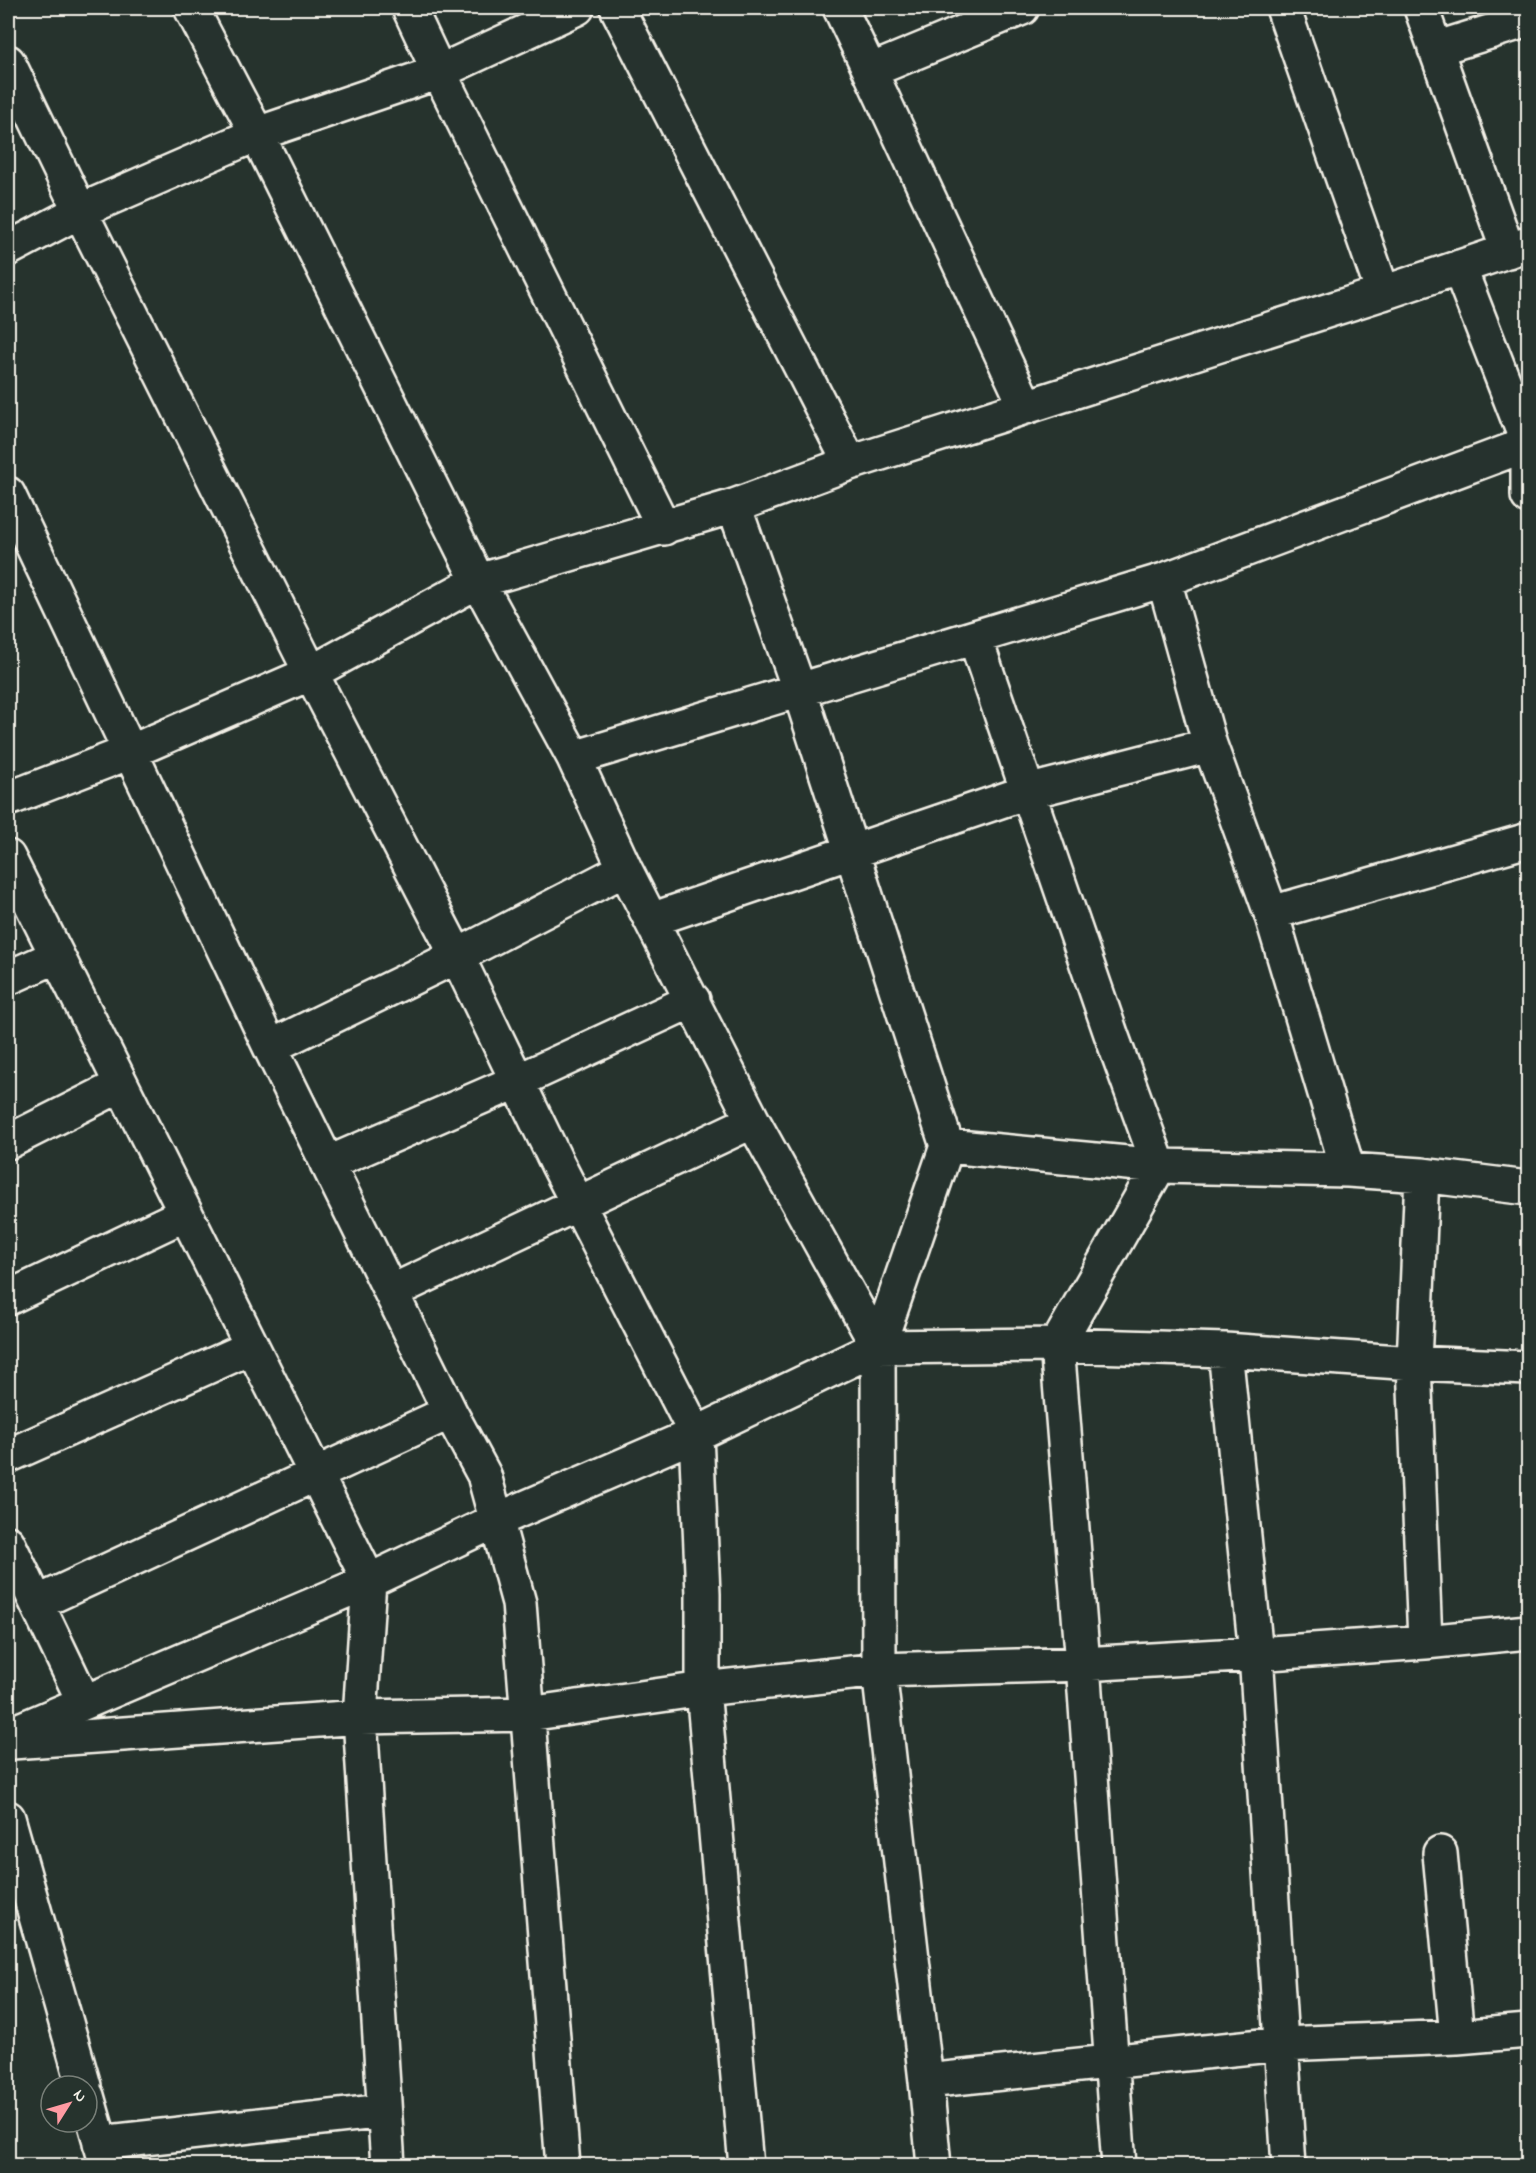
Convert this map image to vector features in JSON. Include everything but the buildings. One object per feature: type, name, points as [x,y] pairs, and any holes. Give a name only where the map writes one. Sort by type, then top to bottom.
[{"type":"street","points":[[191,8],[257,134],[478,581],[574,758],[625,869],[753,1121],[878,1347]]},
{"type":"street","points":[[409,8],[664,528]]},
{"type":"street","points":[[8,249],[80,212],[257,134],[439,72],[577,8]]},
{"type":"street","points":[[617,8],[850,463]]},
{"type":"street","points":[[840,8],[1026,407]]},
{"type":"street","points":[[870,71],[1022,8]]},
{"type":"street","points":[[1283,8],[1383,293]]},
{"type":"street","points":[[8,800],[130,752],[311,672],[478,581],[734,506],[850,463],[1518,248],[1435,49],[1421,8]]},
{"type":"street","points":[[1435,49],[1528,20]]},
{"type":"street","points":[[8,62],[80,212],[696,1434],[704,1594],[703,1689],[746,2166]]},
{"type":"street","points":[[1459,267],[1528,444],[1528,496]]},
{"type":"street","points":[[574,758],[1164,580],[1528,444]]},
{"type":"street","points":[[8,495],[270,1047],[450,1412],[484,1475],[519,1603],[563,2166]]},
{"type":"street","points":[[734,506],[799,689],[946,1146],[878,1347],[879,1670],[926,2081],[933,2166]]},
{"type":"street","points":[[1164,580],[1210,744],[1271,914],[1348,1170]]},
{"type":"street","points":[[975,638],[1111,1034],[1159,1166],[1057,1345],[1083,1664],[1119,2166]]},
{"type":"street","points":[[651,920],[1028,792],[1210,744]]},
{"type":"street","points":[[1271,914],[1528,840]]},
{"type":"street","points":[[8,857],[369,1581],[360,1717],[388,2166]]},
{"type":"street","points":[[270,1047],[457,956],[625,869]]},
{"type":"street","points":[[8,978],[57,956]]},
{"type":"street","points":[[327,1164],[518,1081],[693,1000]]},
{"type":"street","points":[[8,1142],[121,1085]]},
{"type":"street","points":[[391,1292],[753,1121]]},
{"type":"street","points":[[946,1146],[1159,1166],[1348,1170],[1422,1175],[1528,1188]]},
{"type":"street","points":[[1422,1175],[1414,1364],[1425,1642]]},
{"type":"street","points":[[8,1298],[185,1214]]},
{"type":"street","points":[[8,1735],[369,1581],[497,1520],[696,1434],[878,1347],[1057,1345],[1225,1350],[1414,1364],[1528,1368]]},
{"type":"street","points":[[8,1456],[252,1347]]},
{"type":"street","points":[[1225,1350],[1256,1654],[1289,2166]]},
{"type":"street","points":[[37,1603],[450,1412]]},
{"type":"street","points":[[8,1543],[84,1702]]},
{"type":"street","points":[[8,1742],[360,1717],[528,1714],[703,1689],[879,1670],[1083,1664],[1256,1654],[1528,1632]]},
{"type":"street","points":[[8,1818],[81,2074]]},
{"type":"street","points":[[1440,1853],[1457,2037]]},
{"type":"street","points":[[926,2081],[1281,2044],[1457,2037],[1528,2031]]},
{"type":"street","points":[[98,2134],[104,2154],[384,2111]]}]
